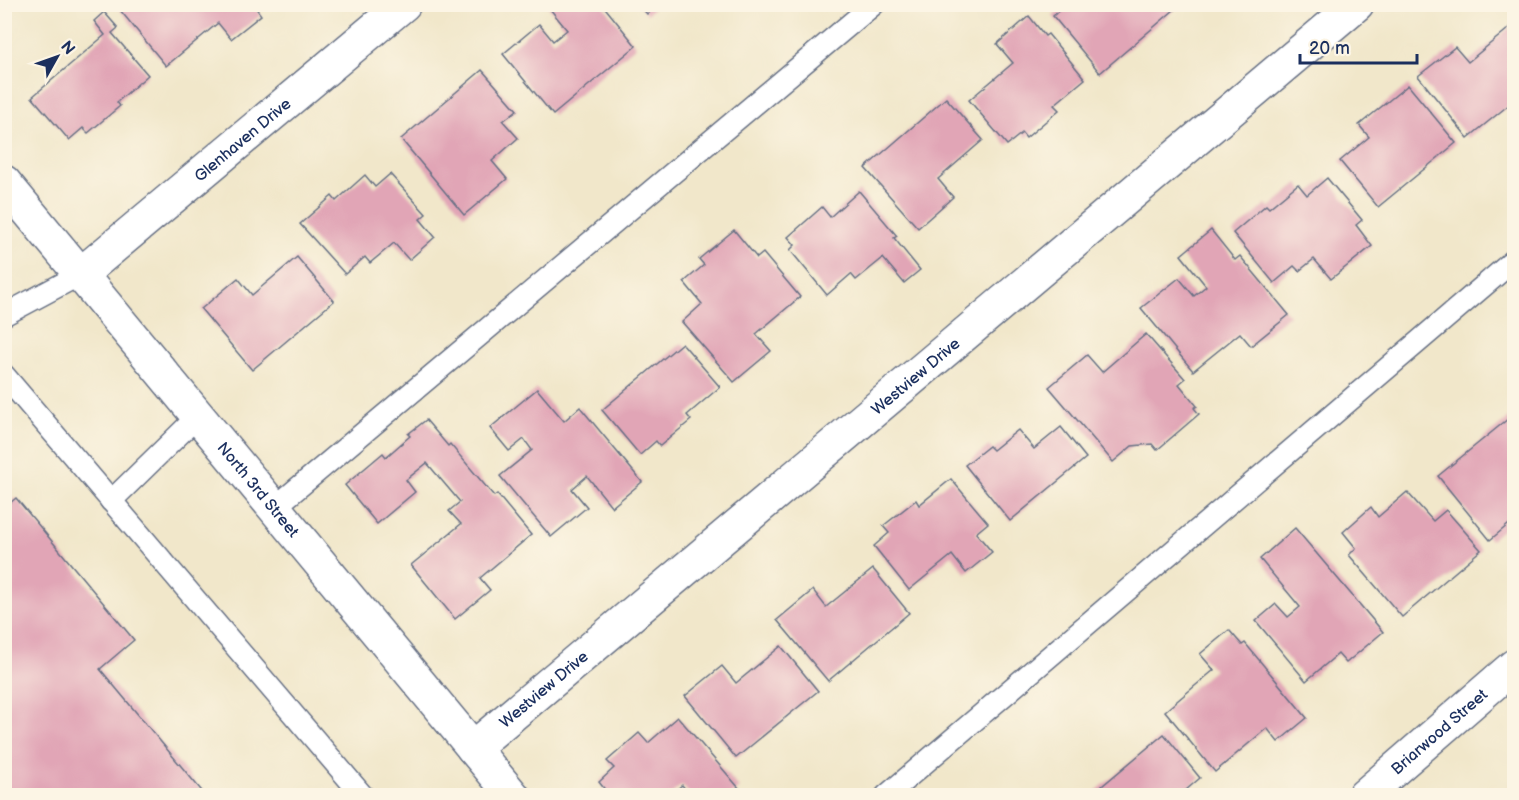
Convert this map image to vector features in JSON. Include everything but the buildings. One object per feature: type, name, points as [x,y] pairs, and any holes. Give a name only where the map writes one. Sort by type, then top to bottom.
[{"type":"street","name":"Glenhaven Drive","points":[[81,274],[404,4]]},
{"type":"street","name":"Westview Drive","points":[[473,748],[1357,4]]},
{"type":"street","name":"North 3rd Street","points":[[4,182],[513,795]]},
{"type":"street","name":"Briarwood Street","points":[[1364,795],[1515,666]]},
{"type":"lane","points":[[274,508],[874,4]]},
{"type":"lane","points":[[886,795],[1515,260]]},
{"type":"lane","points":[[4,315],[81,274]]},
{"type":"lane","points":[[4,375],[363,795]]},
{"type":"lane","points":[[111,501],[198,416]]}]
